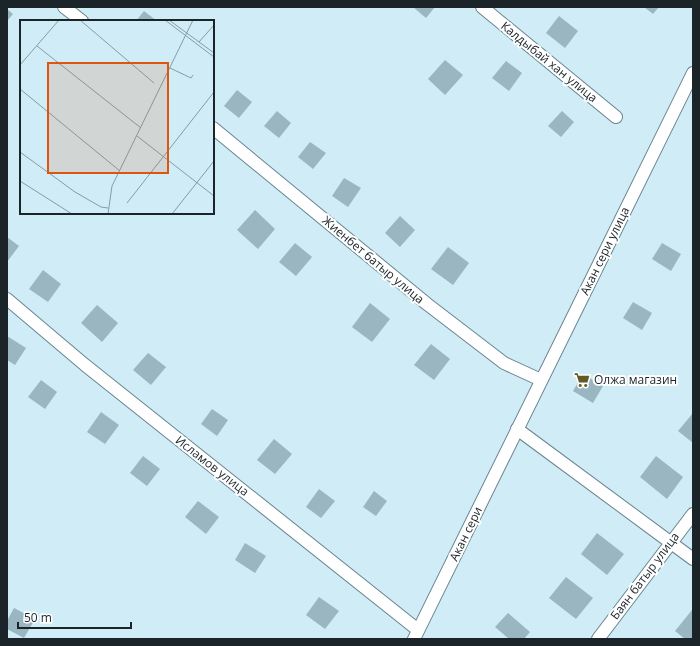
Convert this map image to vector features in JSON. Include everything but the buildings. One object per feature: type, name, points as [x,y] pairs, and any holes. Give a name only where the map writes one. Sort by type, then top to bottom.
[{"type":"street","points":[[64,7],[81,20]]},
{"type":"street","name":"Калдыбай хан улица","points":[[482,7],[616,117]]},
{"type":"street","name":"Акан сери улица","points":[[517,429],[693,73]]},
{"type":"street","name":"Жиенбет батыр улица","points":[[214,129],[427,304],[504,363],[541,380]]},
{"type":"street","name":"Исламов улица","points":[[7,299],[85,365],[416,634]]},
{"type":"street","points":[[517,429],[693,559]]},
{"type":"street","name":"Акан сери","points":[[416,634],[517,429]]},
{"type":"street","name":"Баян батыр улица","points":[[598,639],[693,514]]},
{"type":"place","name":"Олжа магазин","points":[[582,380]]}]
